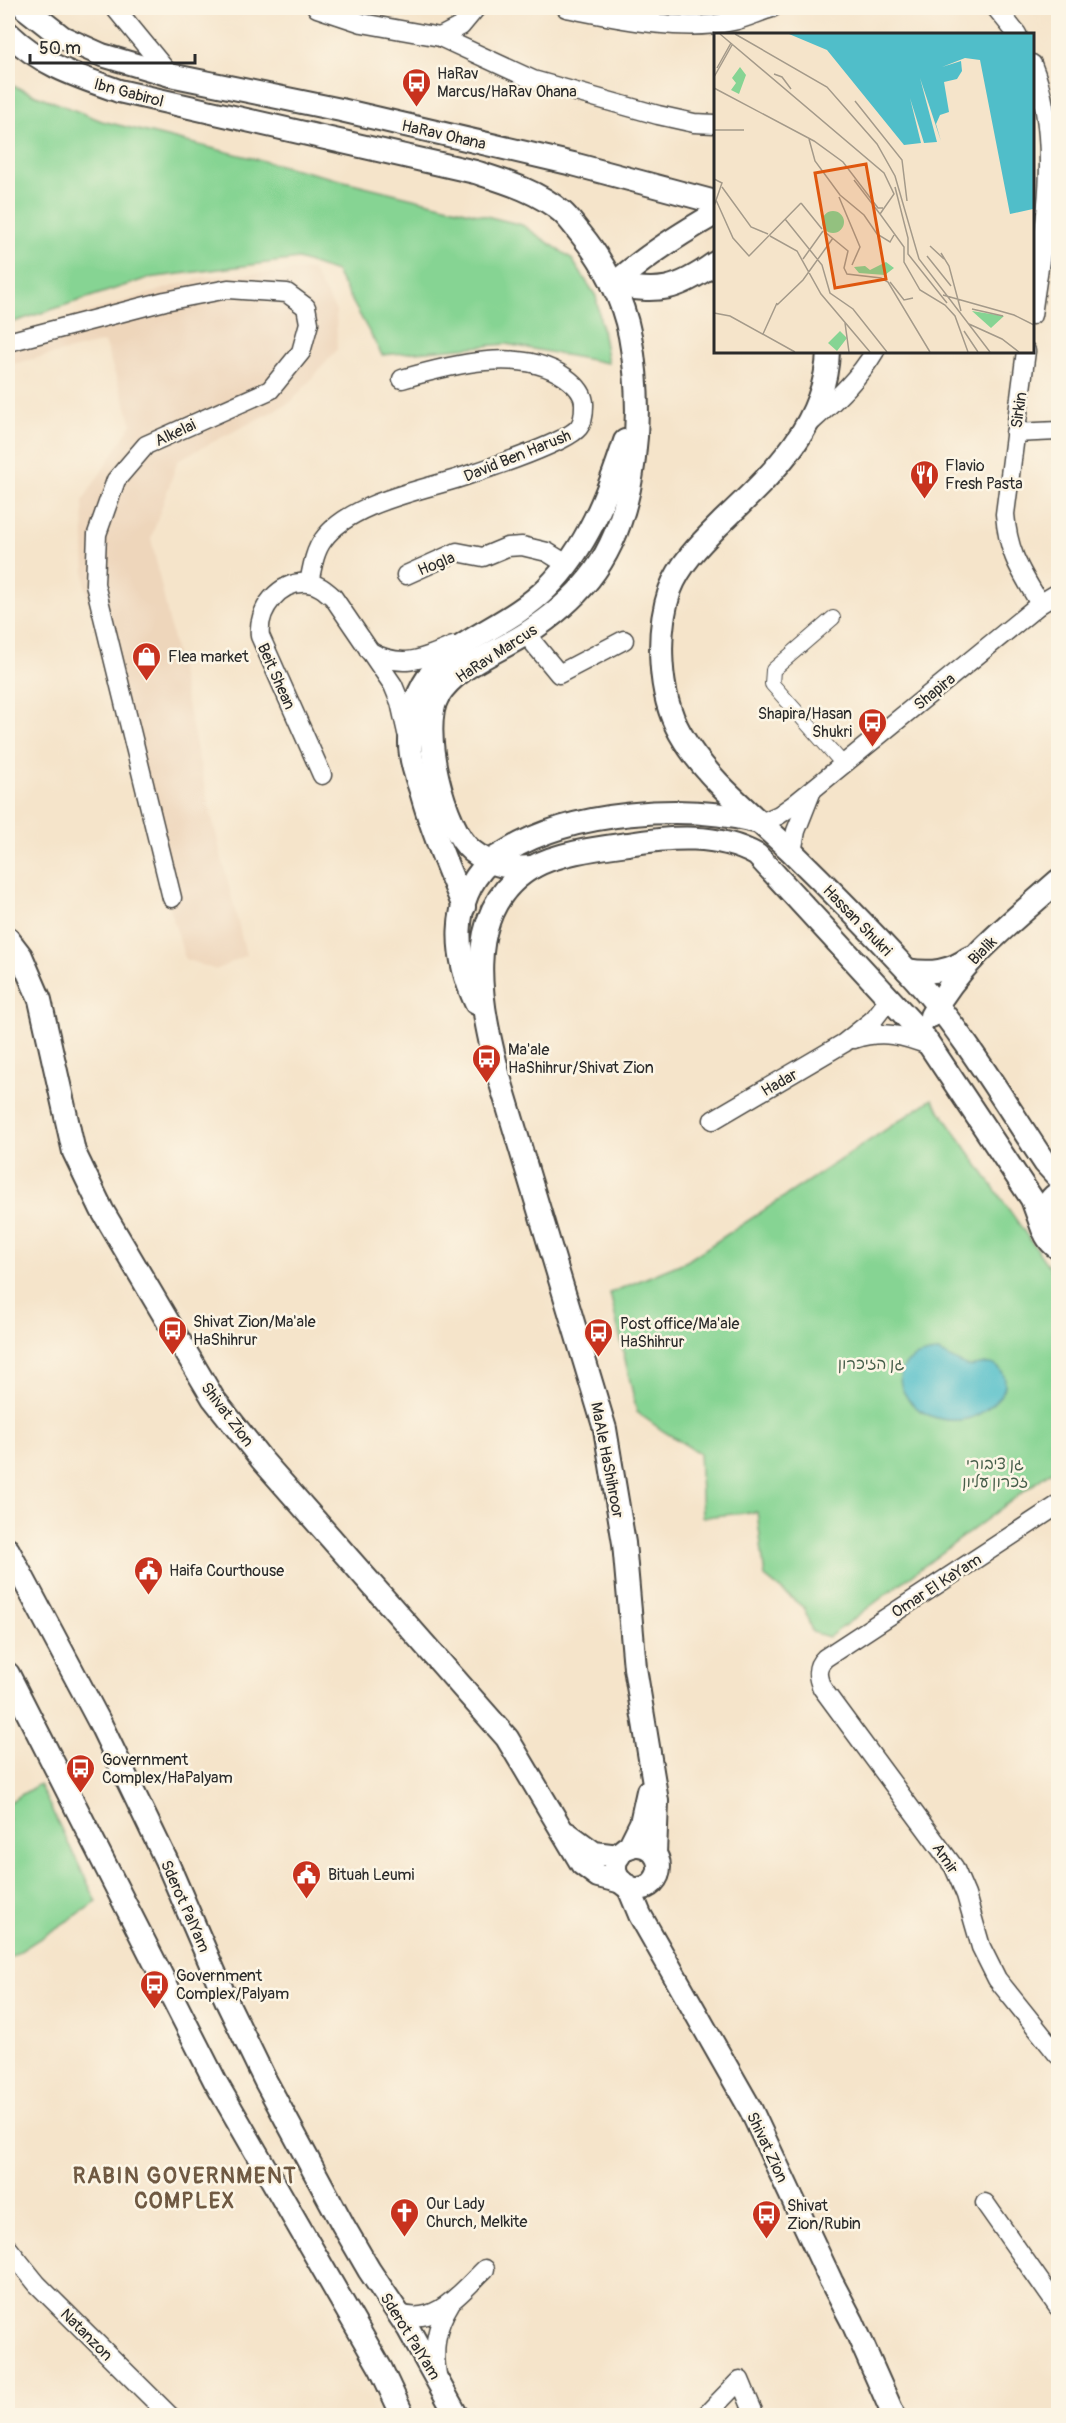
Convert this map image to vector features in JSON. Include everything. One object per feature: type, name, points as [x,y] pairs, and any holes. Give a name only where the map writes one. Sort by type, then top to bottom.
[{"type":"street","name":"Ibn Gabirol","points":[[26,8],[62,37],[102,55],[170,75]]},
{"type":"street","points":[[116,8],[170,75]]},
{"type":"street","points":[[318,8],[362,23],[440,37],[533,80],[658,115],[694,123],[714,124]]},
{"type":"street","points":[[440,37],[461,26],[476,8]]},
{"type":"street","points":[[566,8],[688,26],[732,21],[772,8]]},
{"type":"street","points":[[996,8],[1016,33]]},
{"type":"street","name":"Ibn Gabirol","points":[[8,33],[25,50],[62,72],[119,91],[193,108]]},
{"type":"street","points":[[1033,67],[1045,107],[1053,210],[1033,310]]},
{"type":"street","name":"HaRav Ohana","points":[[170,75],[341,110],[573,164],[714,202]]},
{"type":"street","name":"HaRav Ohana","points":[[193,108],[475,172],[529,190],[563,213],[589,243],[613,285]]},
{"type":"street","points":[[613,285],[635,265],[663,245],[714,215]]},
{"type":"street","points":[[613,285],[638,290],[664,290],[687,282],[714,265]]},
{"type":"street","name":"HaRav Marcus","points":[[533,867],[503,867],[489,862],[470,849],[454,826],[433,757],[430,725],[437,698],[446,685],[460,673],[526,634],[572,598],[604,558],[615,536],[624,512],[630,480],[636,405],[629,334],[613,285]]},
{"type":"street","name":"Alkelai","points":[[8,342],[165,301],[228,289],[287,293],[306,307],[309,323],[300,352],[270,390],[146,446],[116,480],[97,534],[94,584],[172,898]]},
{"type":"street","points":[[808,425],[823,381],[828,352]]},
{"type":"street","points":[[808,425],[863,372],[874,352]]},
{"type":"street","name":"Sirkin","points":[[1026,352],[1005,514],[1011,553],[1040,604]]},
{"type":"street","name":"David Ben Harush","points":[[309,583],[314,558],[322,540],[340,522],[368,507],[464,477],[542,449],[577,432],[584,418],[584,399],[575,384],[553,369],[529,363],[504,361],[453,365],[402,379]]},
{"type":"street","name":"HaRav Marcus","points":[[464,907],[433,834],[413,765],[410,745],[411,721],[422,687],[447,655],[531,602],[568,565],[604,501],[636,405]]},
{"type":"street","name":"Hassan Shukri","points":[[808,425],[770,476],[714,530],[681,570],[671,588],[663,628],[663,667],[671,712],[679,732],[727,791],[792,852],[907,970],[937,1005],[1045,1162],[1059,1177]]},
{"type":"street","points":[[1015,433],[1059,431]]},
{"type":"street","name":"Hogla","points":[[406,575],[457,552],[483,557],[507,547],[522,546],[547,552],[568,565]]},
{"type":"street","points":[[309,583],[321,587],[333,597],[397,693],[410,745]]},
{"type":"street","name":"Beit Shean","points":[[309,583],[296,584],[273,597],[263,610],[258,623],[264,650],[322,776]]},
{"type":"street","name":"Shapira","points":[[761,823],[779,815],[811,791],[1040,604],[1059,593]]},
{"type":"street","points":[[833,618],[773,670],[772,684],[843,764]]},
{"type":"street","points":[[526,634],[560,674],[624,640]]},
{"type":"street","points":[[367,650],[381,657],[401,662],[432,655],[470,639]]},
{"type":"street","name":"Shapira","points":[[792,852],[796,831],[811,791]]},
{"type":"street","name":"MaAle HaShihroor","points":[[486,1023],[471,992],[459,953],[460,924],[464,907],[473,884],[489,862],[525,840],[573,824],[598,819],[670,813],[701,813],[724,815],[761,823]]},
{"type":"street","name":"MaAle HaShihroor","points":[[655,1854],[657,1800],[635,1668],[624,1543],[605,1429],[499,1077],[486,1023],[481,967],[487,928],[492,914],[508,887],[533,867],[599,848],[662,839],[723,841],[742,846]]},
{"type":"street","name":"Hassan Shukri","points":[[742,846],[757,855],[769,867],[926,1040],[1032,1199],[1047,1237],[1059,1248]]},
{"type":"street","name":"Bialik","points":[[926,1040],[937,1005],[976,954],[1059,881]]},
{"type":"street","name":"Shivat Zion","points":[[9,939],[21,957],[40,1000],[74,1152],[102,1210],[213,1398],[262,1460],[507,1738],[575,1855],[590,1872],[609,1881],[625,1884],[640,1915],[751,2110],[852,2321],[894,2415]]},
{"type":"street","points":[[907,970],[928,973],[940,971],[958,965],[976,954]]},
{"type":"street","name":"Hadar","points":[[844,1043],[874,1019],[890,998]]},
{"type":"street","name":"Hadar","points":[[713,1120],[856,1038],[880,1033],[926,1040]]},
{"type":"street","points":[[1043,1228],[1044,1209],[1049,1201],[1059,1193]]},
{"type":"street","name":"Omar El KaYam","points":[[818,1669],[819,1663],[825,1658],[1059,1505]]},
{"type":"street","name":"Sderot PalYam","points":[[8,1550],[100,1723],[166,1860],[228,2004],[265,2080],[342,2225],[438,2377],[457,2415]]},
{"type":"street","name":"Amir","points":[[818,1669],[817,1677],[822,1688],[954,1867],[966,1895],[981,1947],[997,1979],[1059,2055]]},
{"type":"street","points":[[8,1674],[215,2081],[381,2368],[403,2415]]},
{"type":"street","name":"MaAle HaShihroor","points":[[624,1851],[641,1823],[652,1766]]},
{"type":"street","name":"Shivat Zion","points":[[558,1825],[594,1853],[624,1851]]},
{"type":"street","points":[[644,1846],[655,1854],[659,1868],[654,1881],[642,1888],[625,1884],[615,1869],[624,1851],[644,1846]]},
{"type":"street","points":[[985,2203],[1059,2307]]},
{"type":"street","name":"Natanzon","points":[[8,2248],[37,2284],[170,2415]]},
{"type":"street","points":[[438,2377],[435,2353],[440,2321],[451,2303],[484,2268]]},
{"type":"street","points":[[398,2313],[415,2316],[430,2315],[451,2303]]},
{"type":"street","points":[[705,2415],[740,2380],[755,2415]]},
{"type":"shaded area","name":"Flea market","points":[[312,270],[336,311],[337,350],[291,402],[178,460],[151,538],[210,810],[246,955],[216,970],[185,959],[162,882],[140,778],[85,585],[83,500],[132,424],[104,342],[8,365],[8,337],[203,277]]},
{"type":"green space","points":[[8,84],[102,121],[522,225],[571,258],[596,296],[608,363],[506,344],[382,355],[336,272],[298,259],[148,278],[8,324]]},
{"type":"green space","name":"גן הזיכרון","points":[[932,1099],[1058,1280],[1058,1466],[829,1637],[812,1632],[804,1608],[765,1577],[757,1512],[702,1517],[699,1453],[637,1412],[610,1293],[687,1261]]},
{"type":"green space","points":[[39,1784],[97,1902],[8,1959],[8,1803]]},
{"type":"water","points":[[938,1352],[967,1366],[990,1364],[1000,1369],[1005,1382],[1003,1392],[988,1407],[971,1418],[945,1420],[927,1414],[913,1404],[904,1392],[900,1379],[904,1366],[916,1357]]},
{"type":"place","name":"HaRav Marcus/HaRav Ohana","points":[[416,108]]},
{"type":"place","name":"Flavio Fresh Pasta","points":[[924,500]]},
{"type":"place","name":"Flea market","points":[[147,682]]},
{"type":"place","name":"Shapira/Hasan Shukri","points":[[873,748]]},
{"type":"place","name":"Ma'ale HaShihrur/Shivat Zion","points":[[487,1084]]},
{"type":"place","name":"Shivat Zion/Ma'ale HaShihrur","points":[[172,1356]]},
{"type":"place","name":"Post office/Ma'ale HaShihrur","points":[[599,1358]]},
{"type":"place","name":"Haifa Courthouse","points":[[148,1596]]},
{"type":"place","name":"Government Complex/HaPalyam","points":[[81,1794]]},
{"type":"place","name":"Bituah Leumi","points":[[307,1900]]},
{"type":"place","name":"Government Complex/Palyam","points":[[155,2010]]},
{"type":"place","name":"Our Lady Church, Melkite","points":[[405,2238]]},
{"type":"place","name":"Shivat Zion/Rubin","points":[[766,2240]]},
{"type":"district","name":"RABIN GOVERNMENT COMPLEX","points":[[185,2188]]},
{"type":"park label","name":"גן ציבורי זכרון עליון","points":[[995,1472]]}]
